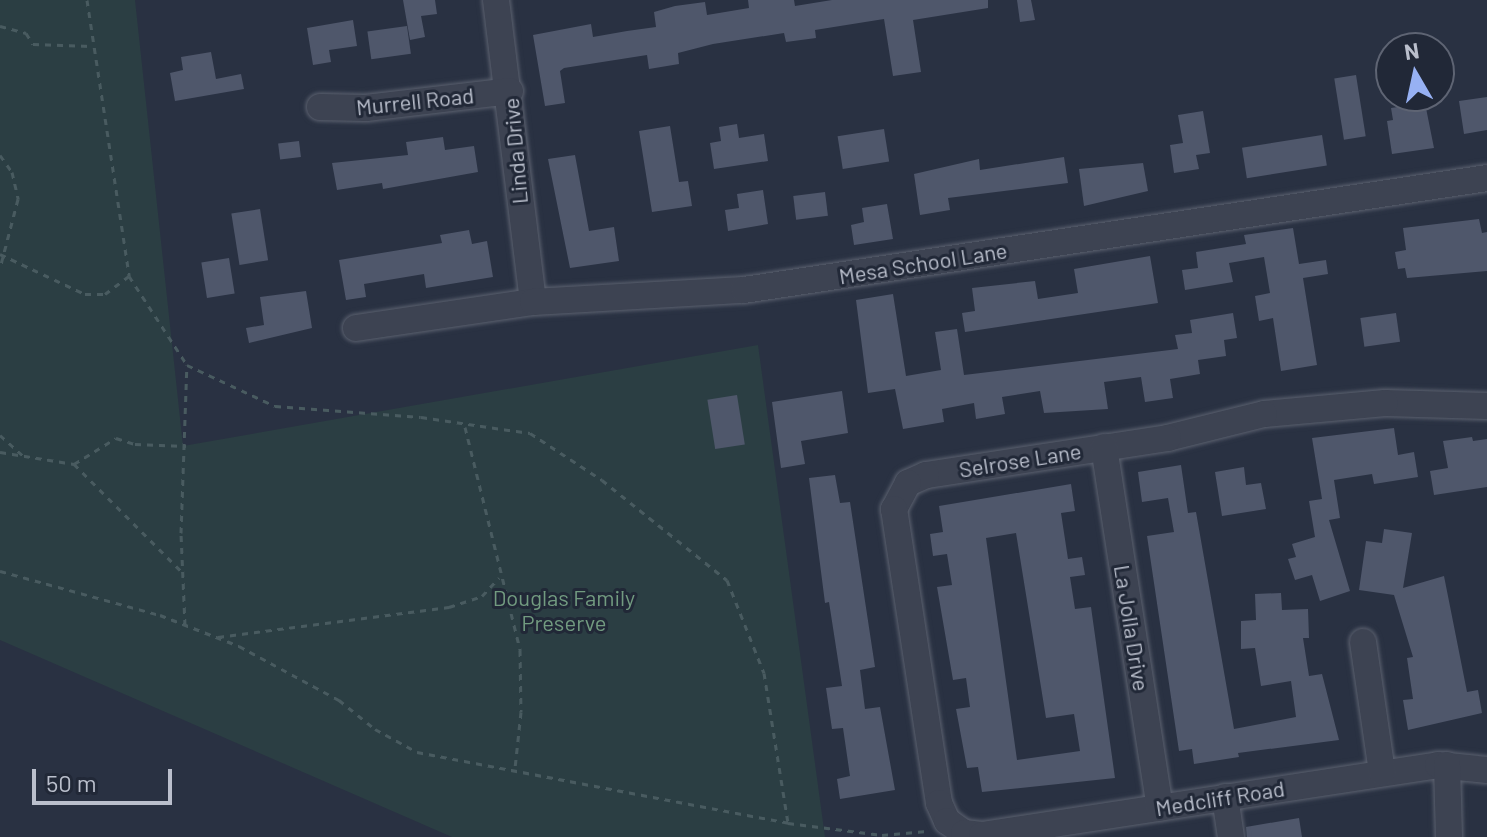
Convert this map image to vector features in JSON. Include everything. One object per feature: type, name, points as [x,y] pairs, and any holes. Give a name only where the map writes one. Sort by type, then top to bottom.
[{"type":"street","points":[[496,0],[503,0]]},
{"type":"street","name":"Linda Drive","points":[[496,0],[510,91],[533,302]]},
{"type":"street","name":"Murrell Road","points":[[320,107],[366,108],[510,91]]},
{"type":"street","name":"Mesa School Lane","points":[[356,328],[533,302],[744,290],[1487,178]]},
{"type":"street","name":"Selrose Lane","points":[[955,828],[939,803],[895,519],[897,499],[908,483],[926,475],[1104,447],[1264,414],[1385,403],[1487,406]]},
{"type":"street","name":"La Jolla Drive","points":[[1104,447],[1160,808]]},
{"type":"street","points":[[1363,642],[1382,773]]},
{"type":"street","points":[[1447,765],[1449,837]]},
{"type":"street","name":"Medcliff Road","points":[[955,828],[982,835],[1382,773],[1447,765],[1487,770]]},
{"type":"street","points":[[1225,797],[1231,837]]},
{"type":"path","points":[[87,0],[91,46],[129,276],[187,365],[275,406],[421,417],[465,427],[530,433],[602,480],[727,580],[764,673],[788,823]]},
{"type":"path","points":[[0,26],[26,33],[33,44],[91,46]]},
{"type":"path","points":[[0,155],[12,172],[18,199],[0,268]]},
{"type":"path","points":[[2,255],[85,294],[105,294],[129,276]]},
{"type":"path","points":[[185,625],[187,365]]},
{"type":"path","points":[[465,427],[499,578],[520,650],[521,712],[515,769]]},
{"type":"path","points":[[0,435],[23,456]]},
{"type":"path","points":[[74,464],[116,438],[135,444],[186,446]]},
{"type":"path","points":[[0,452],[74,464],[183,573]]},
{"type":"path","points":[[0,571],[185,625],[216,638],[339,700],[375,729],[417,752],[788,823],[882,835],[955,828]]},
{"type":"path","points":[[216,638],[449,607],[482,596],[499,578]]},
{"type":"green space","name":"Douglas Family Preserve","points":[[0,0],[135,0],[183,446],[758,345],[825,837],[452,837],[0,640]]},
{"type":"building","points":[[403,0],[435,0],[437,14],[421,16],[425,37],[410,40]]},
{"type":"building","points":[[748,0],[794,0],[795,6],[832,0],[988,0],[988,8],[913,20],[921,72],[893,76],[884,19],[815,30],[816,38],[786,42],[784,33],[713,44],[678,53],[679,64],[649,69],[647,55],[564,68],[560,71],[565,103],[545,106],[533,35],[591,24],[593,37],[656,27],[654,12],[705,2],[707,15],[749,8]]},
{"type":"building","points":[[1017,0],[1031,0],[1035,20],[1020,22]]},
{"type":"building","points":[[353,20],[357,46],[329,50],[331,62],[313,65],[307,28]]},
{"type":"building","points":[[407,26],[411,54],[371,59],[367,32]]},
{"type":"building","points":[[211,52],[216,79],[241,74],[244,89],[175,101],[170,73],[183,70],[181,57]]},
{"type":"building","points":[[1356,75],[1366,136],[1344,140],[1334,78]]},
{"type":"building","points":[[1487,97],[1487,130],[1464,134],[1459,101]]},
{"type":"building","points":[[1203,111],[1210,153],[1196,155],[1199,169],[1174,173],[1170,145],[1183,143],[1178,115]]},
{"type":"building","points":[[1392,112],[1427,112],[1434,148],[1392,154],[1387,121],[1393,120]]},
{"type":"building","points":[[737,124],[739,138],[764,134],[768,161],[714,169],[710,143],[721,141],[719,127]]},
{"type":"building","points":[[670,126],[679,182],[688,181],[692,206],[652,212],[639,131]]},
{"type":"building","points":[[884,129],[889,162],[843,169],[838,136]]},
{"type":"building","points":[[1322,135],[1327,166],[1247,178],[1242,148]]},
{"type":"building","points":[[443,137],[445,150],[474,146],[478,172],[383,189],[382,183],[337,190],[332,163],[408,155],[406,142]]},
{"type":"building","points":[[299,141],[301,157],[280,159],[278,144]]},
{"type":"building","points":[[575,155],[589,231],[614,227],[619,261],[570,268],[548,159]]},
{"type":"building","points":[[1064,157],[1068,183],[948,198],[950,210],[920,215],[914,174],[979,159],[980,170]]},
{"type":"building","points":[[1143,163],[1148,191],[1084,206],[1079,169]]},
{"type":"building","points":[[763,190],[768,224],[728,231],[725,210],[739,208],[737,194]]},
{"type":"building","points":[[825,192],[828,216],[796,220],[793,196]]},
{"type":"building","points":[[887,204],[893,239],[854,245],[851,225],[864,222],[862,208]]},
{"type":"building","points":[[260,209],[268,260],[239,265],[231,214]]},
{"type":"building","points":[[1479,219],[1482,233],[1487,232],[1487,271],[1407,278],[1405,268],[1398,269],[1395,252],[1406,250],[1403,228]]},
{"type":"building","points":[[1293,228],[1299,264],[1326,260],[1328,274],[1303,278],[1317,365],[1281,371],[1273,318],[1259,321],[1255,296],[1270,293],[1264,257],[1229,263],[1233,282],[1185,290],[1182,270],[1198,268],[1196,252],[1246,244],[1244,235]]},
{"type":"building","points":[[469,230],[472,244],[487,241],[493,277],[426,288],[424,274],[364,284],[366,297],[346,300],[339,260],[442,243],[440,235]]},
{"type":"building","points":[[1150,256],[1158,303],[965,332],[962,313],[975,311],[972,288],[1035,281],[1038,299],[1078,293],[1074,269]]},
{"type":"building","points":[[229,258],[235,294],[207,298],[201,262]]},
{"type":"building","points":[[306,291],[312,328],[249,343],[246,328],[264,325],[260,297]]},
{"type":"building","points":[[893,294],[906,376],[941,370],[935,332],[957,329],[964,375],[1178,349],[1175,335],[1192,333],[1190,320],[1233,313],[1237,338],[1224,340],[1226,356],[1198,360],[1200,374],[1170,379],[1173,398],[1145,402],[1141,377],[1104,382],[1108,409],[1044,413],[1040,391],[1002,397],[1005,414],[976,419],[974,403],[942,409],[944,422],[903,429],[895,389],[868,393],[856,300]]},
{"type":"building","points":[[1396,313],[1400,342],[1364,347],[1360,318]]},
{"type":"building","points":[[842,391],[848,433],[801,441],[805,464],[781,468],[772,402]]},
{"type":"building","points":[[737,395],[745,444],[715,449],[707,400]]},
{"type":"building","points":[[1394,428],[1398,455],[1414,452],[1418,477],[1374,484],[1372,474],[1334,480],[1340,518],[1329,520],[1350,591],[1320,601],[1312,575],[1295,580],[1288,559],[1296,557],[1292,544],[1315,537],[1309,501],[1322,499],[1312,438]]},
{"type":"building","points":[[1472,437],[1473,441],[1487,439],[1487,487],[1434,495],[1430,471],[1448,468],[1443,441]]},
{"type":"building","points":[[1181,465],[1188,513],[1196,512],[1234,729],[1296,717],[1291,681],[1261,686],[1255,648],[1241,649],[1241,621],[1256,620],[1255,594],[1281,593],[1282,610],[1308,609],[1309,638],[1303,638],[1309,676],[1322,674],[1339,740],[1238,753],[1239,757],[1194,764],[1192,749],[1179,751],[1147,536],[1174,532],[1168,498],[1142,502],[1138,472]]},
{"type":"building","points":[[1244,467],[1246,485],[1261,483],[1266,509],[1222,516],[1215,472]]},
{"type":"building","points":[[835,475],[840,503],[850,502],[875,667],[860,670],[865,709],[880,707],[895,790],[840,799],[837,779],[850,776],[843,728],[832,729],[826,688],[842,686],[829,602],[825,603],[809,478]]},
{"type":"building","points":[[1071,484],[1075,511],[1061,513],[1068,559],[1082,557],[1085,575],[1070,577],[1075,609],[1091,607],[1115,778],[982,792],[978,767],[967,768],[956,709],[970,707],[966,678],[953,680],[937,587],[952,585],[947,554],[933,556],[930,534],[943,532],[939,506]],"holes":[[[1016,533],[1046,718],[1074,714],[1080,751],[1017,760],[986,538]]]},
{"type":"building","points":[[1384,529],[1412,533],[1403,588],[1444,576],[1467,692],[1478,690],[1482,713],[1408,730],[1403,700],[1413,699],[1407,658],[1413,657],[1394,595],[1359,590],[1366,541],[1382,543]]},
{"type":"building","points":[[1299,818],[1302,837],[1247,837],[1246,827]]}]
